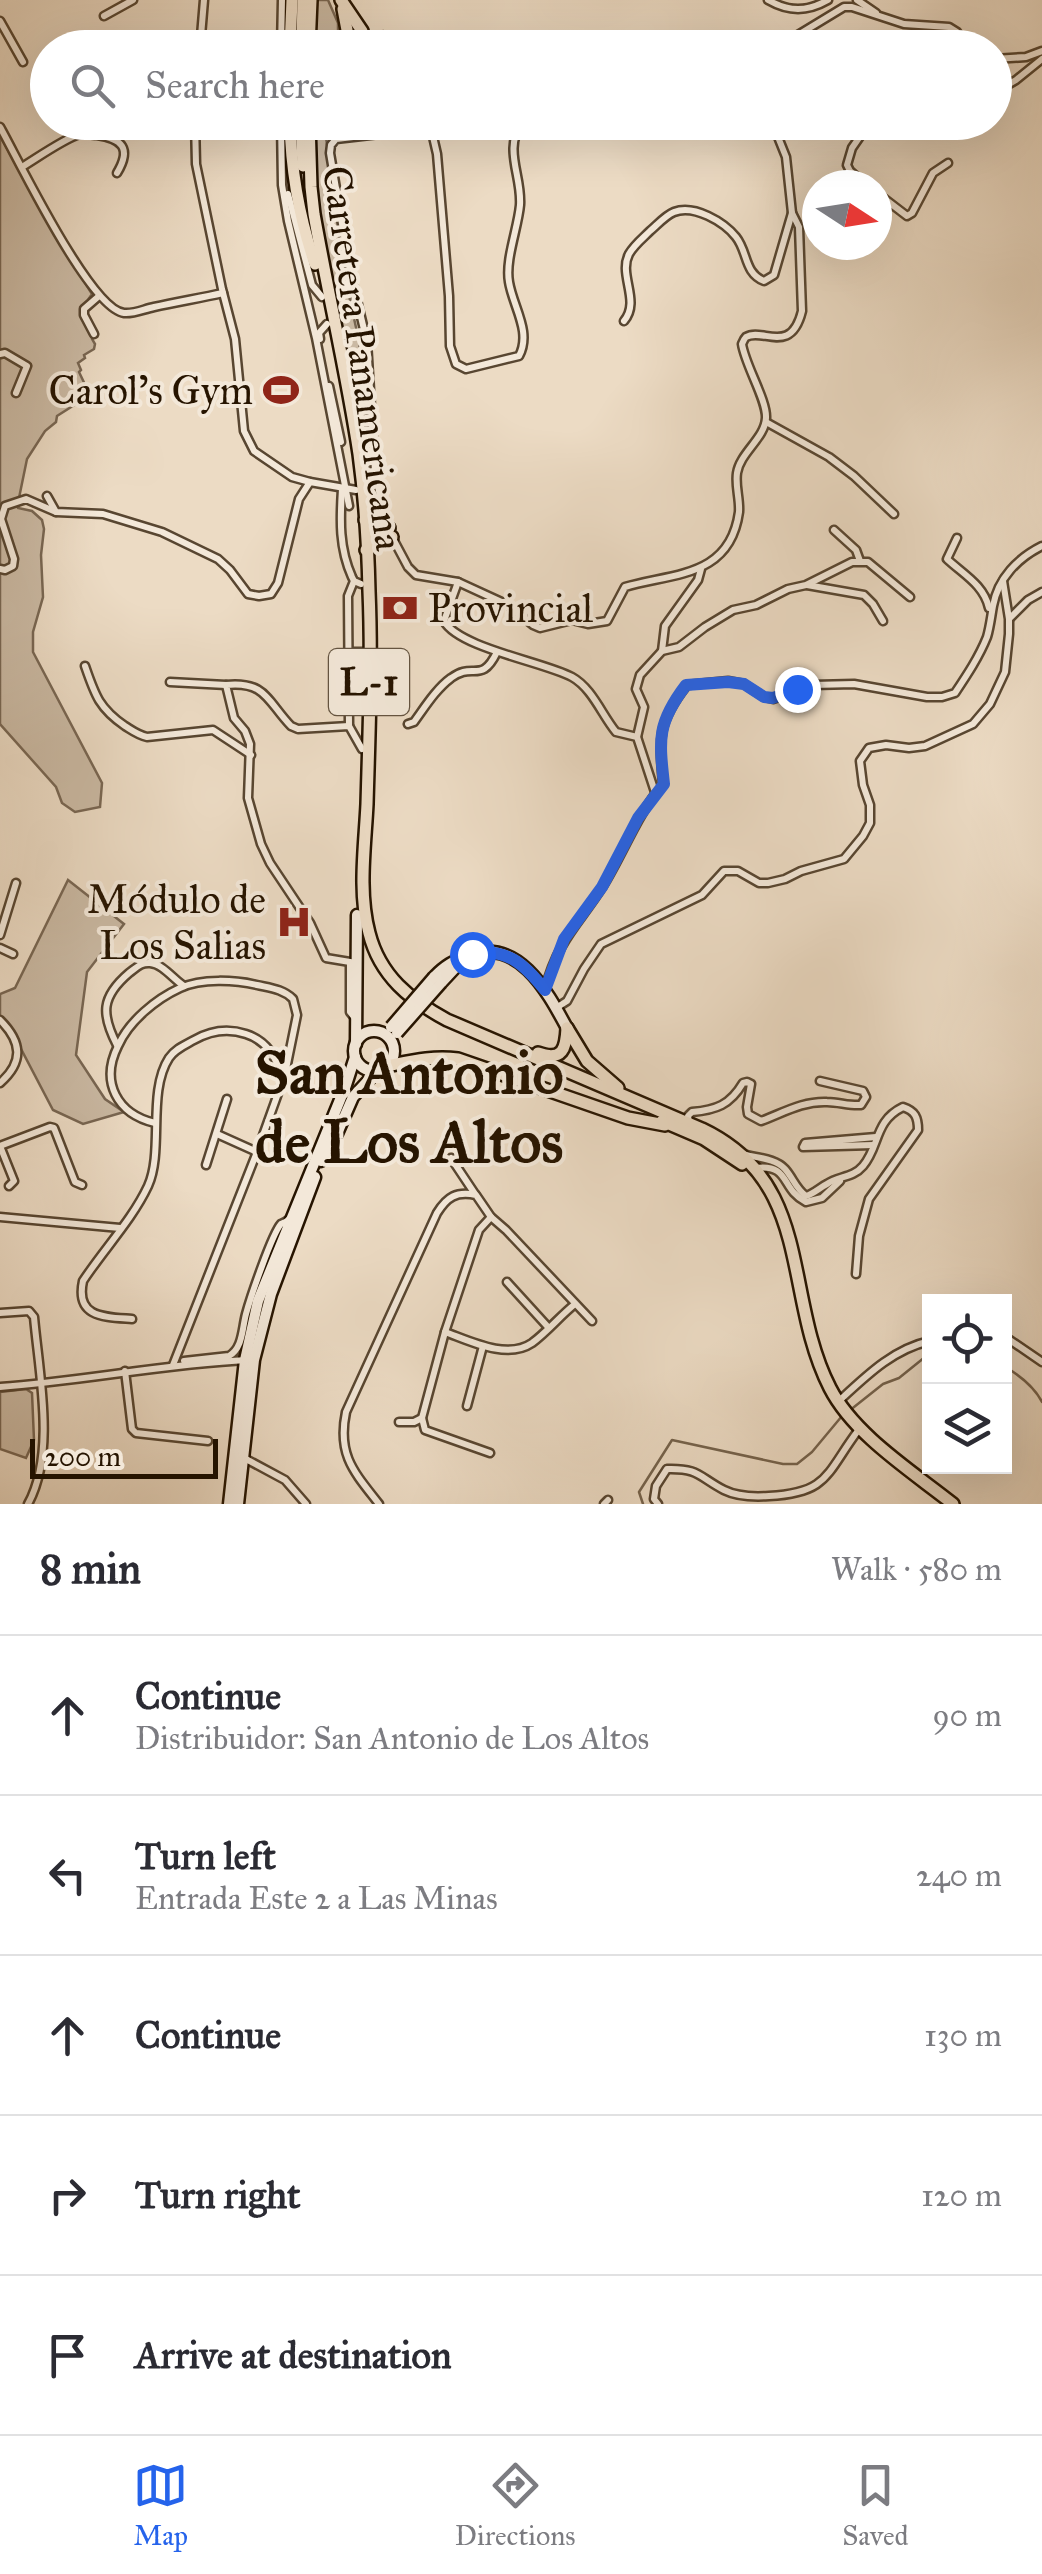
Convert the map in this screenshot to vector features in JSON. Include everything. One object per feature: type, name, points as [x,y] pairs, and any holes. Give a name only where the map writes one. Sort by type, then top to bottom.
[{"type":"main road","points":[[286,30],[287,0]]},
{"type":"main road","points":[[302,0],[304,30]]},
{"type":"main road","points":[[308,30],[311,0]]},
{"type":"main road","points":[[341,0],[361,30]]},
{"type":"main road","points":[[341,0],[348,30]]},
{"type":"main road","name":"L-1","points":[[289,140],[305,232],[315,264]]},
{"type":"main road","name":"Carretera Panamericana","points":[[302,140],[315,264],[351,452],[348,489],[362,652],[357,914],[375,966],[384,980],[420,1013],[721,1138],[742,1154],[772,1190],[782,1214],[814,1349],[839,1407]]},
{"type":"main road","name":"Carretera Panamericana","points":[[310,140],[312,200],[358,450],[365,520],[370,722],[364,892],[368,933],[381,964],[399,988],[448,1020],[656,1111],[738,1161],[763,1188],[776,1218],[809,1356],[826,1397],[942,1504]]},
{"type":"main road","points":[[365,520],[391,533]]},
{"type":"main road","points":[[366,550],[376,538],[391,533]]},
{"type":"main road","points":[[567,1028],[587,1060],[611,1083],[656,1111]]},
{"type":"main road","name":"L-1","points":[[507,1046],[554,1056],[566,1044],[567,1028]]},
{"type":"main road","points":[[382,1068],[416,1058],[458,1059],[628,1118],[683,1125]]},
{"type":"main road","name":"Carretera Panamericana","points":[[853,1425],[954,1504]]},
{"type":"street","points":[[104,16],[134,0]]},
{"type":"street","points":[[202,30],[204,0]]},
{"type":"street","points":[[768,0],[798,11],[828,0]]},
{"type":"street","points":[[857,0],[880,17]]},
{"type":"street","points":[[806,30],[844,7],[904,24],[955,30]]},
{"type":"street","points":[[0,21],[24,62]]},
{"type":"street","points":[[1012,58],[1042,55]]},
{"type":"street","points":[[1012,82],[1042,55]]},
{"type":"street","points":[[0,127],[64,245],[99,296],[119,313],[222,291]]},
{"type":"street","points":[[22,167],[70,140]]},
{"type":"street","points":[[117,173],[124,150],[118,140]]},
{"type":"street","points":[[195,140],[196,164],[235,339],[244,432],[254,451],[292,476],[348,489]]},
{"type":"street","points":[[285,140],[282,185],[288,222],[316,338],[349,506]]},
{"type":"street","points":[[286,140],[288,198],[312,285],[322,297]]},
{"type":"street","points":[[335,140],[330,153],[366,342],[375,471],[391,533],[416,576],[458,582],[508,605],[540,628],[572,620],[588,624],[607,621],[625,587],[701,569],[723,548],[733,531],[739,511],[737,470],[766,422],[742,344],[751,336],[784,336],[799,322],[803,299],[799,226],[792,213],[786,157],[779,140]]},
{"type":"street","points":[[434,140],[450,296],[450,346],[456,364],[466,369],[519,356],[524,346],[508,278],[520,200],[512,140]]},
{"type":"street","points":[[850,170],[847,165],[858,140]]},
{"type":"street","points":[[892,205],[906,216],[912,213],[933,174],[948,162]]},
{"type":"street","points":[[624,321],[631,307],[628,256],[640,240],[674,212],[690,210],[704,214],[725,227],[738,239],[754,275],[764,281],[774,275],[792,213]]},
{"type":"street","points":[[94,334],[84,308],[99,296]]},
{"type":"street","points":[[0,354],[6,353],[27,366],[16,393]]},
{"type":"street","points":[[766,422],[829,457],[894,514]]},
{"type":"street","points":[[0,569],[13,566],[14,560],[1,518],[6,506],[26,499],[56,512],[104,514],[162,532],[218,558],[248,594],[271,594],[278,584],[298,499],[310,482]]},
{"type":"street","points":[[48,496],[56,512]]},
{"type":"street","points":[[834,530],[856,550],[860,561]]},
{"type":"street","points":[[957,538],[947,559],[988,600],[991,624]]},
{"type":"street","points":[[545,990],[564,939],[602,887],[638,818],[664,784],[660,735],[686,685],[744,684],[764,697],[773,698],[813,686],[854,684],[927,697],[955,693],[978,656],[1002,581],[1016,562],[1042,546]]},
{"type":"street","points":[[662,650],[680,647],[734,610],[806,584],[852,562],[868,562],[910,597]]},
{"type":"street","points":[[656,794],[637,738],[644,707],[636,690],[637,682],[662,650],[665,626],[698,580],[701,569]]},
{"type":"street","points":[[556,1008],[567,1001],[601,944],[702,895],[724,871],[738,870],[768,884],[844,859],[870,823],[860,761],[869,748],[925,746],[973,724],[990,704],[1004,672],[1009,619],[1002,581]]},
{"type":"street","points":[[458,582],[444,622],[449,630],[497,652],[574,677],[616,732],[637,738]]},
{"type":"street","points":[[358,583],[348,596],[347,652],[349,726],[362,750]]},
{"type":"street","points":[[806,584],[864,596],[883,621]]},
{"type":"street","points":[[1009,619],[1042,592]]},
{"type":"street","points":[[347,652],[362,652]]},
{"type":"street","points":[[408,724],[414,722],[450,678],[484,670],[497,652]]},
{"type":"street","points":[[85,666],[109,715],[140,736],[213,730],[251,756]]},
{"type":"street","points":[[170,682],[245,683],[256,687],[291,726],[349,726]]},
{"type":"street","points":[[226,685],[234,718],[245,732],[251,756],[248,798],[261,844],[296,899],[326,958],[353,963]]},
{"type":"street","points":[[0,935],[16,883]]},
{"type":"street","points":[[235,1504],[258,1301],[355,1056],[353,963],[357,914]]},
{"type":"street","points":[[0,948],[13,954]]},
{"type":"street","points":[[356,1044],[366,1033],[387,1034],[438,980],[448,961],[484,952],[506,955],[525,966],[545,990],[567,1028]]},
{"type":"street","points":[[117,1046],[106,1008],[118,983],[146,962],[158,966],[184,986]]},
{"type":"street","points":[[155,1123],[133,1115],[119,1102],[110,1080],[117,1046],[145,1012],[184,986],[230,980],[288,993],[297,1015],[283,1079],[173,1365]]},
{"type":"street","points":[[237,1474],[242,1458],[249,1360],[270,1294],[323,1156],[354,1098],[394,1053],[387,1034],[355,1018]]},
{"type":"street","points":[[0,1020],[16,1038],[18,1055],[13,1068],[0,1082]]},
{"type":"street","points":[[132,1319],[101,1317],[88,1310],[82,1296],[83,1281],[151,1180],[161,1082],[170,1057],[204,1034],[234,1031],[261,1041],[278,1062],[283,1079]]},
{"type":"street","points":[[355,1056],[362,1066],[382,1068]]},
{"type":"street","points":[[683,1125],[692,1112],[710,1111],[728,1101],[747,1082],[751,1084],[748,1114],[761,1121],[794,1106],[830,1102],[854,1106],[861,1105],[866,1098],[863,1092],[820,1081]]},
{"type":"street","points":[[206,1165],[227,1099]]},
{"type":"street","points":[[756,1168],[776,1168],[791,1192],[806,1202],[822,1198],[864,1166],[887,1119],[903,1108],[912,1110],[918,1119],[918,1130],[869,1199],[859,1236],[856,1274]]},
{"type":"street","points":[[8,1186],[14,1181],[0,1146],[50,1127],[54,1128],[75,1182],[82,1185]]},
{"type":"street","points":[[216,1134],[257,1152]]},
{"type":"street","points":[[874,1141],[804,1147],[805,1142],[874,1141]]},
{"type":"street","points":[[742,1154],[777,1163],[806,1196],[830,1181],[841,1180]]},
{"type":"street","points":[[451,1158],[491,1218],[592,1322]]},
{"type":"street","points":[[379,1504],[347,1460],[342,1434],[346,1412],[437,1213],[454,1194],[476,1195]]},
{"type":"street","points":[[0,1217],[122,1228]]},
{"type":"street","points":[[490,1453],[425,1430],[422,1418],[445,1332],[480,1230],[491,1218]]},
{"type":"street","points":[[173,1365],[234,1354],[276,1234],[281,1224],[290,1220]]},
{"type":"street","points":[[508,1282],[548,1327]]},
{"type":"street","points":[[445,1332],[483,1346],[520,1348],[575,1304]]},
{"type":"street","points":[[0,1313],[29,1310],[34,1317],[43,1433],[36,1488],[28,1504]]},
{"type":"street","points":[[1012,1341],[1042,1362]]},
{"type":"street","points":[[839,1407],[873,1369],[922,1342]]},
{"type":"street","points":[[468,1406],[483,1346]]},
{"type":"street","points":[[0,1386],[249,1360]]},
{"type":"street","points":[[125,1371],[132,1429],[136,1433],[208,1440]]},
{"type":"street","points":[[399,1422],[422,1418]]},
{"type":"street","points":[[658,1504],[654,1499],[656,1486],[668,1470],[684,1468],[702,1474],[726,1492],[750,1497],[797,1495],[829,1475],[853,1425]]},
{"type":"street","points":[[242,1458],[285,1480],[306,1504]]},
{"type":"shaded area","points":[[315,0],[328,0],[338,30],[314,30]]},
{"type":"shaded area","points":[[0,136],[92,294],[85,309],[94,334],[94,349],[78,363],[90,395],[57,416],[45,431],[27,459],[16,501],[18,508],[32,511],[42,520],[44,529],[43,597],[33,632],[33,652],[102,783],[100,807],[75,812],[62,803],[56,787],[0,724]]},
{"type":"shaded area","points":[[313,140],[326,140],[346,282],[359,341],[367,441],[379,516],[374,516],[313,176]]},
{"type":"shaded area","points":[[68,880],[124,924],[87,972],[76,1055],[105,1099],[124,1112],[83,1124],[53,1110],[21,1049],[0,1020],[0,994],[15,988]]},
{"type":"shaded area","points":[[26,1389],[32,1393],[34,1440],[26,1458],[0,1449],[0,1392]]},
{"type":"waterway","points":[[849,1411],[922,1359]]},
{"type":"waterway","points":[[1012,1371],[1026,1381],[1042,1402]]},
{"type":"waterway","points":[[643,1504],[639,1492],[672,1440],[797,1464],[842,1416]]},
{"type":"place","name":"Carol's Gym","points":[[281,390]]},
{"type":"place","name":"Provincial","points":[[400,608]]},
{"type":"place","name":"Módulo de Los Salias","points":[[294,922]]},
{"type":"district","name":"San Antonio de Los Altos","points":[[409,1106]]},
{"type":"route","points":[[472,954],[495,952],[516,959],[545,990],[564,939],[602,887],[638,818],[664,784],[660,735],[686,685],[744,684],[764,697],[773,698],[797,689]]}]
